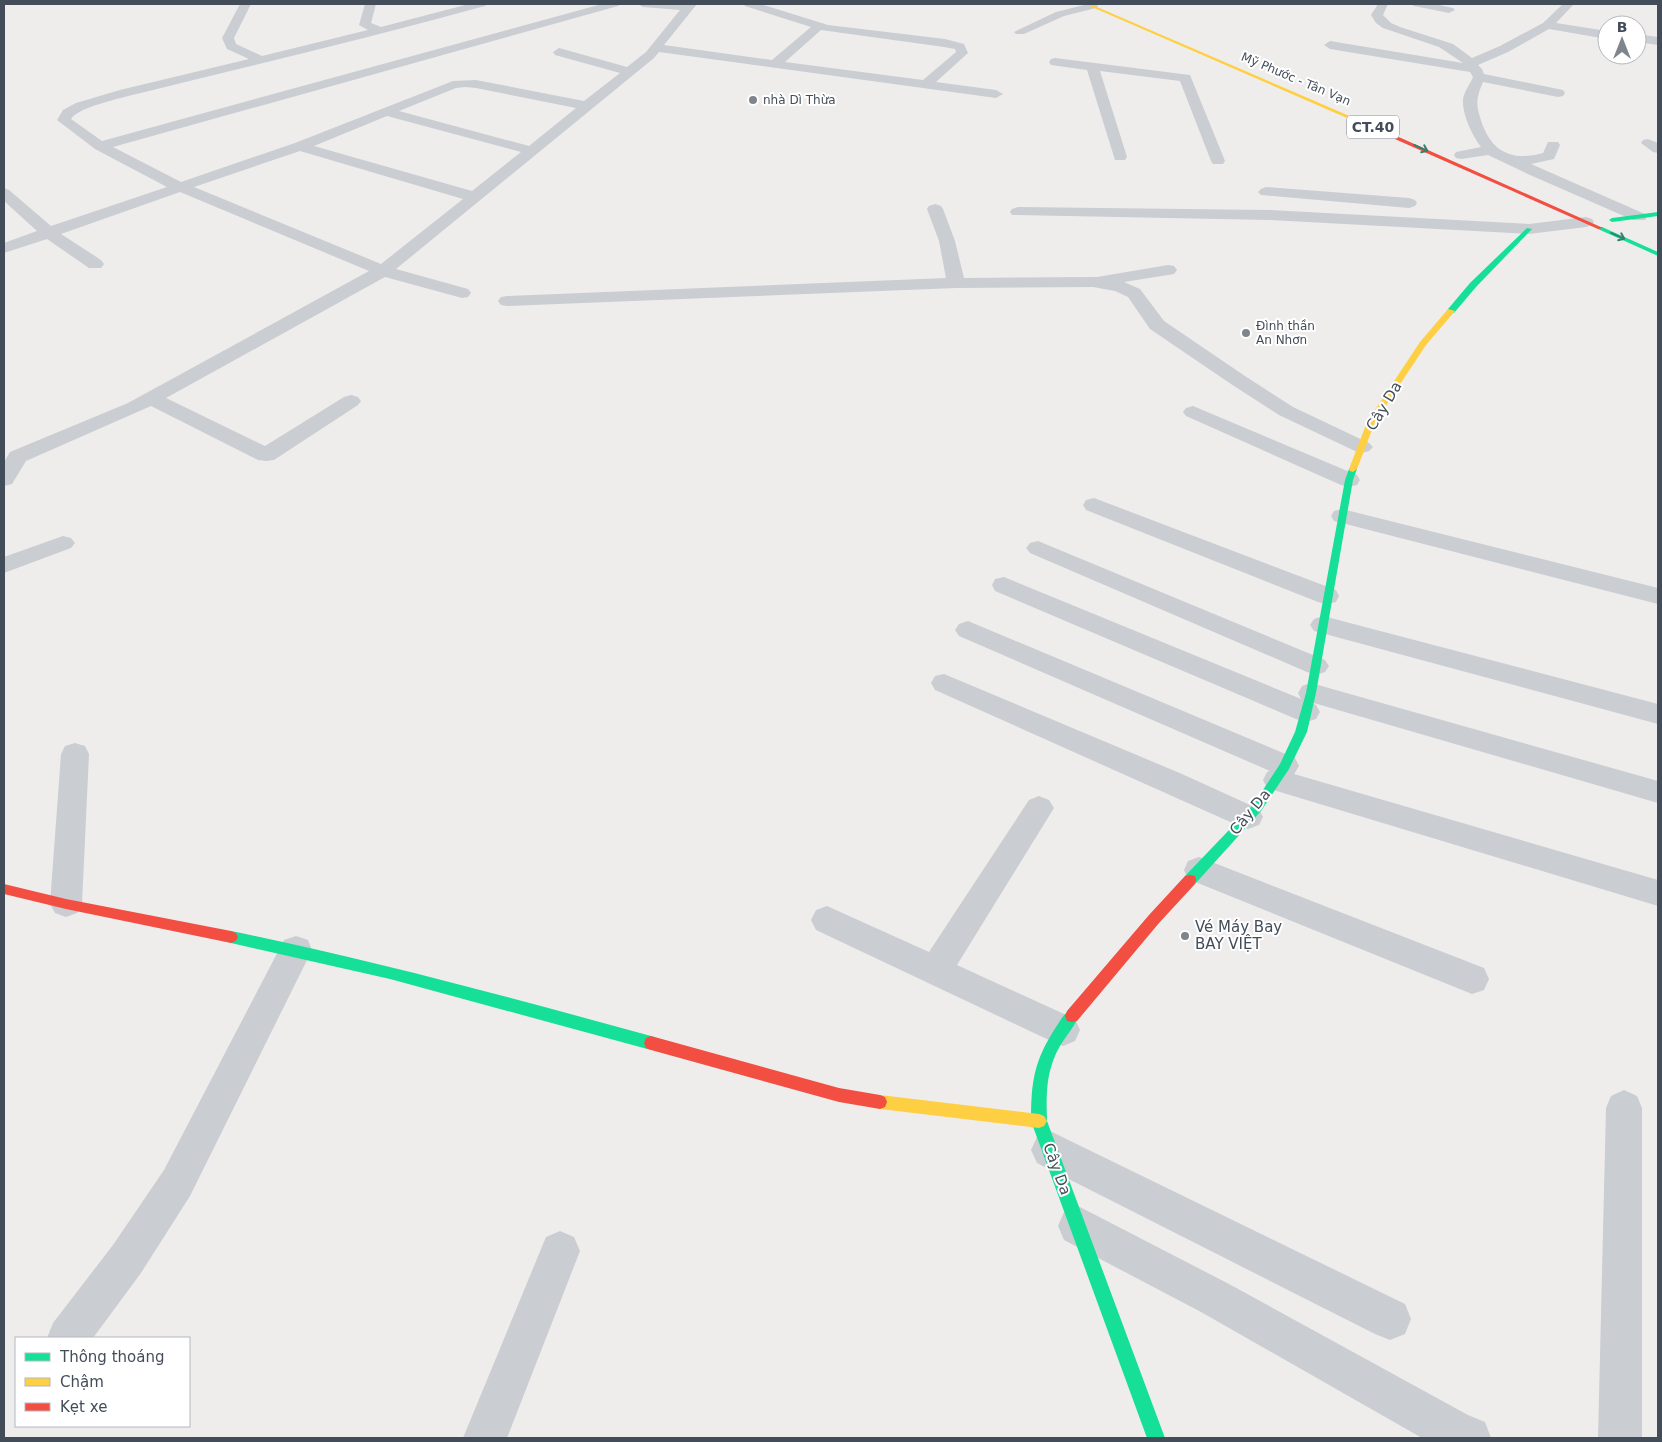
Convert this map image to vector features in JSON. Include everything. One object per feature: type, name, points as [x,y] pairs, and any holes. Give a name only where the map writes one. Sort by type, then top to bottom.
[{"type":"street","points":[[245,4],[228,38],[231,46],[259,59]]},
{"type":"street","points":[[370,4],[365,24],[380,31]]},
{"type":"street","points":[[462,293],[383,271],[180,187],[100,146],[64,120],[68,113],[81,106],[125,93],[380,31],[480,4]]},
{"type":"street","points":[[100,146],[614,4]]},
{"type":"street","points":[[644,4],[690,5]]},
{"type":"street","points":[[749,4],[827,28],[945,43],[960,47],[962,53],[926,84]]},
{"type":"street","name":"Mỹ Phước - Tân Vạn","points":[[1110,4],[1532,185]]},
{"type":"street","points":[[1383,4],[1377,15],[1381,22],[1443,44],[1476,70]]},
{"type":"street","points":[[1418,4],[1449,10]]},
{"type":"street","points":[[1569,4],[1547,24],[1504,49],[1476,70],[1470,97],[1470,108],[1481,138],[1490,150],[1637,223]]},
{"type":"street","points":[[4,479],[18,457],[103,422],[152,399],[383,271],[657,48],[690,5]]},
{"type":"street","points":[[1020,32],[1060,14],[1090,5]]},
{"type":"street","name":"Mỹ Phước - Tân Vạn","points":[[1090,5],[1311,100],[1658,254]]},
{"type":"street","points":[[1547,24],[1597,32]]},
{"type":"street","points":[[775,64],[820,25]]},
{"type":"street","points":[[879,49],[893,36]]},
{"type":"street","points":[[1330,46],[1476,70],[1558,93]]},
{"type":"street","points":[[657,48],[996,94]]},
{"type":"street","points":[[559,52],[629,72]]},
{"type":"street","points":[[850,74],[864,62]]},
{"type":"street","points":[[1055,62],[1185,78],[1218,161]]},
{"type":"street","points":[[1092,67],[1120,157]]},
{"type":"street","points":[[4,248],[300,146],[453,85],[465,83],[587,106]]},
{"type":"street","points":[[386,112],[532,151]]},
{"type":"street","points":[[1509,160],[1534,160],[1549,156],[1553,145]]},
{"type":"street","points":[[300,146],[474,197]]},
{"type":"street","points":[[1461,155],[1490,150]]},
{"type":"street","points":[[1266,192],[1420,203]]},
{"type":"street","points":[[4,193],[49,233],[95,264]]},
{"type":"street","points":[[935,209],[947,241],[956,283]]},
{"type":"street","points":[[1525,210],[1563,212]]},
{"type":"street","points":[[1018,212],[1270,215],[1406,220],[1529,229],[1608,218],[1637,223],[1658,214]]},
{"type":"street","name":"Cây Da","points":[[1156,1438],[1045,1135],[1038,1092],[1042,1070],[1049,1054],[1071,1017],[1102,978],[1248,817],[1281,773],[1301,732],[1324,625],[1327,596],[1349,480],[1371,422],[1423,344],[1473,285],[1529,229]]},
{"type":"street","points":[[507,301],[956,283],[1092,282],[1168,270]]},
{"type":"street","points":[[1092,282],[1119,286],[1134,293],[1157,325],[1238,380],[1286,410],[1362,447]]},
{"type":"street","points":[[152,399],[266,454],[351,401]]},
{"type":"street","points":[[1193,412],[1349,480]]},
{"type":"street","points":[[1094,505],[1327,596]]},
{"type":"street","points":[[1342,516],[1658,596]]},
{"type":"street","points":[[4,565],[63,543]]},
{"type":"street","points":[[1038,548],[1316,666]]},
{"type":"street","points":[[1004,585],[1308,702],[1658,792]]},
{"type":"street","points":[[1324,625],[1658,714]]},
{"type":"street","points":[[968,630],[1281,773],[1658,893]]},
{"type":"street","points":[[944,683],[1248,817]]},
{"type":"street","points":[[66,904],[75,754]]},
{"type":"street","points":[[936,969],[1039,808]]},
{"type":"street","points":[[1200,870],[1472,979]]},
{"type":"street","points":[[4,889],[66,904],[296,950],[504,1002],[838,1094],[1045,1135],[1390,1319]]},
{"type":"street","points":[[828,920],[1064,1030]]},
{"type":"street","points":[[69,1337],[127,1258],[177,1183],[296,950]]},
{"type":"street","points":[[1620,1438],[1624,1108]]},
{"type":"street","points":[[1078,1226],[1215,1298],[1454,1432],[1469,1438]]},
{"type":"street","points":[[486,1438],[560,1250]]},
{"type":"traffic: fast","points":[[1612,220],[1658,214]]},
{"type":"traffic: fast","points":[[1600,228],[1658,254]]},
{"type":"traffic: fast","points":[[1451,311],[1473,285],[1529,229]]},
{"type":"traffic: fast","points":[[1190,880],[1257,808],[1285,766],[1301,732],[1311,693],[1349,480],[1353,469]]},
{"type":"traffic: fast","points":[[231,937],[390,973],[651,1043]]},
{"type":"traffic: fast","points":[[1072,1016],[1044,1063],[1039,1089],[1039,1121],[1156,1438]]},
{"type":"traffic: slow","points":[[1087,4],[1372,127]]},
{"type":"traffic: slow","points":[[1353,469],[1371,422],[1423,344],[1451,311]]},
{"type":"traffic: slow","points":[[880,1102],[1039,1121]]},
{"type":"traffic: jam","points":[[1372,127],[1600,228]]},
{"type":"traffic: jam","points":[[1072,1016],[1154,919],[1190,880]]},
{"type":"traffic: jam","points":[[4,889],[66,904],[231,937]]},
{"type":"traffic: jam","points":[[651,1043],[839,1095],[880,1102]]},
{"type":"place","name":"nhà Dì Thừa","points":[[753,100]]},
{"type":"place","name":"Đình thần An Nhơn","points":[[1246,333]]},
{"type":"place","name":"Vé Máy Bay BAY VIỆT","points":[[1185,936]]}]
